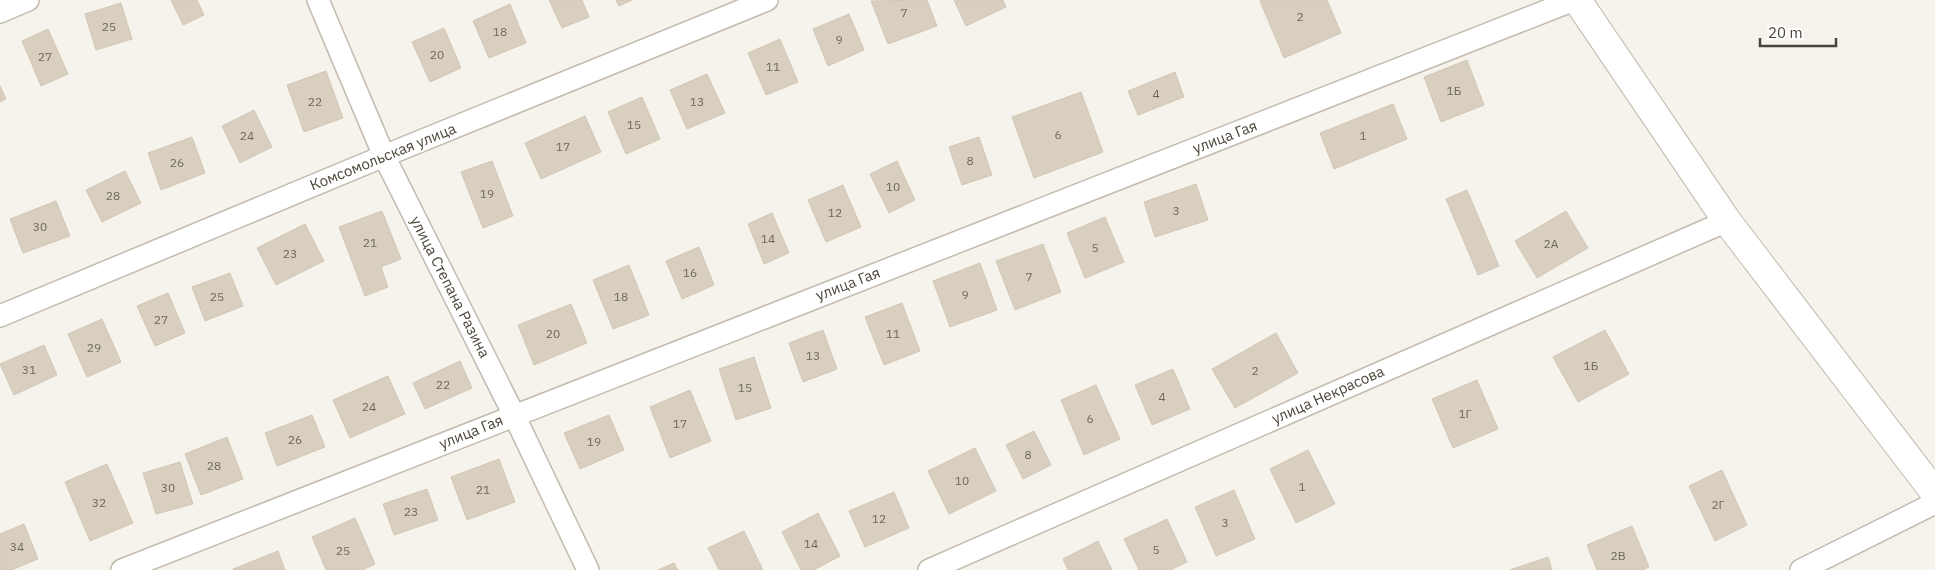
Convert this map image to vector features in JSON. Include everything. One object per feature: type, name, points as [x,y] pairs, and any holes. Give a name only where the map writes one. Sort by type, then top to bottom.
[{"type":"street","points":[[0,12],[28,0]]},
{"type":"street","name":"улица Степана Разина","points":[[318,0],[384,156],[514,414],[588,570]]},
{"type":"street","name":"Комсомольская улица","points":[[0,316],[384,156],[767,0]]},
{"type":"street","points":[[1576,0],[1727,220],[1935,493]]},
{"type":"street","name":"улица Гая","points":[[122,570],[514,414],[1576,0]]},
{"type":"street","name":"улица Некрасова","points":[[929,570],[1727,220]]},
{"type":"street","points":[[1801,570],[1935,503]]},
{"type":"building","points":[[171,0],[197,0],[204,15],[183,25]]},
{"type":"building","points":[[549,0],[582,0],[589,17],[562,28]]},
{"type":"building","points":[[616,0],[632,0],[619,6]]},
{"type":"building","points":[[927,0],[937,26],[888,44],[871,1]]},
{"type":"building","points":[[954,0],[1003,0],[1006,7],[966,26]]},
{"type":"building","points":[[1327,0],[1341,33],[1284,58],[1260,1]]},
{"type":"building","points":[[121,3],[132,39],[96,50],[85,14]]},
{"type":"building","points":[[510,4],[526,43],[489,58],[473,21]]},
{"type":"building","points":[[849,14],[864,50],[828,66],[813,29]]},
{"type":"building","points":[[444,28],[461,68],[430,82],[412,42]]},
{"type":"building","points":[[48,29],[68,74],[41,86],[22,41]]},
{"type":"building","points":[[780,39],[798,82],[766,95],[748,53]]},
{"type":"building","points":[[1467,60],[1484,105],[1441,122],[1424,77]]},
{"type":"building","points":[[326,71],[343,118],[304,132],[287,85]]},
{"type":"building","points":[[1175,72],[1184,97],[1138,115],[1128,91]]},
{"type":"building","points":[[707,74],[725,113],[687,129],[670,90]]},
{"type":"building","points":[[0,86],[6,99],[0,102]]},
{"type":"building","points":[[1081,92],[1103,152],[1034,178],[1012,117]]},
{"type":"building","points":[[642,97],[660,139],[626,154],[608,112]]},
{"type":"building","points":[[1393,104],[1407,139],[1334,169],[1320,133]]},
{"type":"building","points":[[254,110],[272,147],[240,163],[222,126]]},
{"type":"building","points":[[585,116],[601,152],[541,179],[525,143]]},
{"type":"building","points":[[192,137],[205,173],[161,190],[148,153]]},
{"type":"building","points":[[979,137],[992,175],[962,185],[949,147]]},
{"type":"building","points":[[492,161],[513,216],[483,228],[461,172]]},
{"type":"building","points":[[897,161],[915,200],[889,213],[870,174]]},
{"type":"building","points":[[125,171],[141,203],[102,222],[86,190]]},
{"type":"building","points":[[1196,184],[1208,220],[1155,237],[1144,202]]},
{"type":"building","points":[[843,185],[861,227],[826,242],[808,200]]},
{"type":"building","points":[[1467,190],[1499,266],[1478,275],[1446,199]]},
{"type":"building","points":[[56,201],[70,236],[23,253],[10,219]]},
{"type":"building","points":[[382,211],[401,259],[381,267],[388,287],[365,296],[339,227]]},
{"type":"building","points":[[1566,211],[1588,248],[1537,278],[1515,241]]},
{"type":"building","points":[[772,213],[789,253],[764,264],[748,224]]},
{"type":"building","points":[[1105,217],[1124,262],[1085,278],[1067,233]]},
{"type":"building","points":[[305,224],[324,261],[276,285],[257,248]]},
{"type":"building","points":[[1043,244],[1061,292],[1015,310],[996,261]]},
{"type":"building","points":[[699,247],[714,285],[682,299],[666,261]]},
{"type":"building","points":[[980,263],[997,310],[950,327],[933,281]]},
{"type":"building","points":[[629,265],[649,315],[613,329],[593,280]]},
{"type":"building","points":[[230,273],[243,306],[205,321],[192,287]]},
{"type":"building","points":[[168,293],[185,333],[155,346],[137,306]]},
{"type":"building","points":[[902,303],[920,351],[884,365],[865,317]]},
{"type":"building","points":[[571,304],[587,343],[534,365],[518,325]]},
{"type":"building","points":[[102,319],[121,362],[87,377],[68,334]]},
{"type":"building","points":[[823,330],[837,369],[803,382],[789,343]]},
{"type":"building","points":[[1605,330],[1629,374],[1578,402],[1553,357]]},
{"type":"building","points":[[1276,333],[1298,373],[1235,408],[1212,369]]},
{"type":"building","points":[[44,345],[57,375],[14,395],[0,364]]},
{"type":"building","points":[[754,357],[771,408],[736,420],[719,369]]},
{"type":"building","points":[[460,361],[472,388],[425,409],[413,383]]},
{"type":"building","points":[[1173,369],[1190,409],[1152,425],[1135,385]]},
{"type":"building","points":[[388,376],[405,414],[350,438],[333,400]]},
{"type":"building","points":[[1477,380],[1498,429],[1453,448],[1432,399]]},
{"type":"building","points":[[1096,385],[1120,439],[1084,455],[1061,400]]},
{"type":"building","points":[[690,390],[711,441],[670,458],[650,407]]},
{"type":"building","points":[[312,415],[325,447],[277,466],[265,433]]},
{"type":"building","points":[[609,415],[624,450],[580,469],[564,433]]},
{"type":"building","points":[[1034,431],[1051,465],[1023,479],[1006,445]]},
{"type":"building","points":[[227,437],[243,479],[201,495],[185,454]]},
{"type":"building","points":[[975,448],[996,491],[949,514],[928,471]]},
{"type":"building","points":[[1308,450],[1335,504],[1296,523],[1270,469]]},
{"type":"building","points":[[499,459],[515,502],[467,520],[451,477]]},
{"type":"building","points":[[180,462],[193,504],[156,514],[143,473]]},
{"type":"building","points":[[107,464],[133,523],[90,541],[65,482]]},
{"type":"building","points":[[1722,470],[1747,525],[1715,541],[1689,486]]},
{"type":"building","points":[[427,489],[438,520],[394,535],[383,504]]},
{"type":"building","points":[[1234,490],[1255,539],[1216,556],[1195,507]]},
{"type":"building","points":[[894,492],[909,528],[865,547],[849,511]]},
{"type":"building","points":[[818,513],[840,556],[814,570],[801,570],[782,532]]},
{"type":"building","points":[[355,518],[375,564],[362,570],[326,570],[312,537]]},
{"type":"building","points":[[1167,519],[1187,562],[1170,570],[1139,570],[1124,539]]},
{"type":"building","points":[[24,524],[38,559],[11,570],[0,570],[0,534]]},
{"type":"building","points":[[1632,526],[1649,567],[1643,570],[1597,570],[1587,545]]},
{"type":"building","points":[[744,531],[763,570],[719,570],[708,548]]},
{"type":"building","points":[[1098,541],[1112,570],[1068,570],[1063,559]]},
{"type":"building","points":[[278,551],[285,570],[233,570],[233,569]]},
{"type":"building","points":[[1548,557],[1552,570],[1510,570]]},
{"type":"building","points":[[674,563],[678,570],[658,570]]}]
